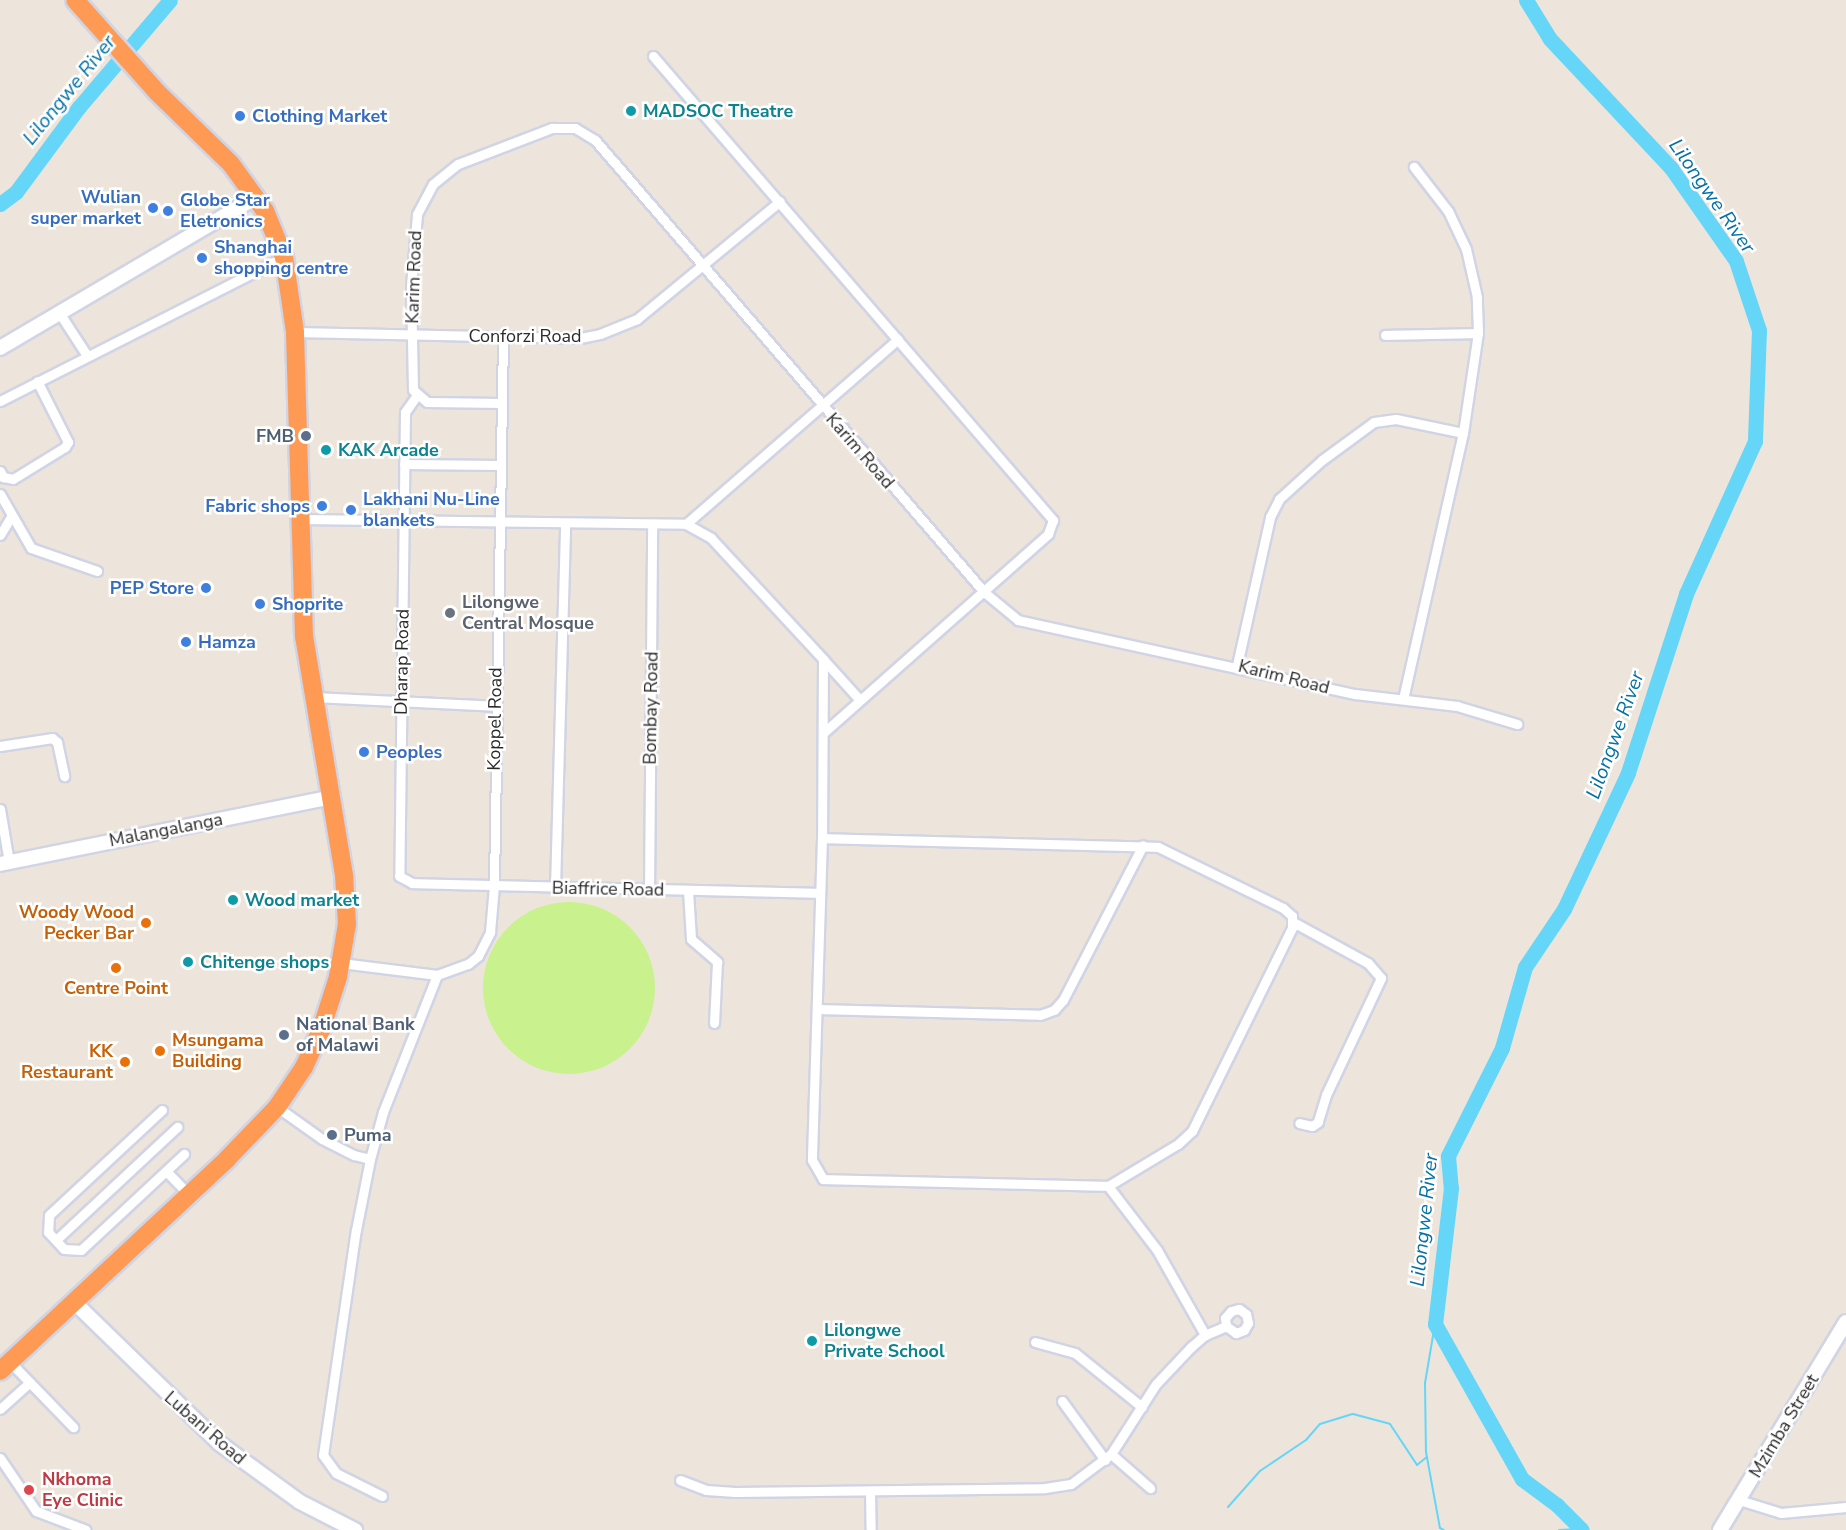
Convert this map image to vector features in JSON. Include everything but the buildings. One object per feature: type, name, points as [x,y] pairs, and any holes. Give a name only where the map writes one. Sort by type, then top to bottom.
[{"type":"highway","points":[[5,1367],[189,1195],[277,1107],[315,1044],[341,963],[346,900],[332,797],[313,697],[301,604],[295,332],[284,257],[256,196],[208,140],[157,92],[93,23],[75,0]]},
{"type":"street","points":[[653,56],[1053,520],[1048,534],[824,732]]},
{"type":"street","name":"Karim Road","points":[[417,395],[412,384],[414,235],[417,214],[433,184],[458,164],[552,128],[575,128],[594,140],[699,266],[984,592],[1026,623],[1237,665],[1333,689],[1457,706],[1517,724]]},
{"type":"street","points":[[1403,699],[1463,433],[1478,333],[1476,286],[1466,249],[1444,206],[1414,167]]},
{"type":"street","points":[[0,348],[256,196]]},
{"type":"street","name":"Conforzi Road","points":[[295,332],[580,338],[620,328],[637,319],[780,201]]},
{"type":"street","points":[[0,401],[86,354],[284,257]]},
{"type":"street","points":[[60,314],[86,354]]},
{"type":"street","points":[[1385,335],[1478,333]]},
{"type":"street","name":"Koppel Road","points":[[341,963],[437,975],[468,964],[485,946],[494,885],[495,706],[503,337]]},
{"type":"street","points":[[686,524],[898,339]]},
{"type":"street","points":[[1,478],[13,479],[65,447],[68,442],[37,381]]},
{"type":"street","points":[[417,395],[427,402],[502,404]]},
{"type":"street","name":"Dharap Road","points":[[399,876],[405,412],[417,395]]},
{"type":"street","points":[[1237,665],[1270,517],[1279,499],[1322,460],[1374,422],[1396,419],[1463,433]]},
{"type":"street","points":[[404,464],[500,465]]},
{"type":"street","points":[[0,494],[31,548],[97,571]]},
{"type":"street","points":[[0,534],[12,516]]},
{"type":"street","points":[[299,519],[686,524],[711,538],[859,699]]},
{"type":"street","points":[[555,888],[565,524]]},
{"type":"street","name":"Bombay Road","points":[[649,890],[652,525]]},
{"type":"street","points":[[823,659],[822,838],[812,1161],[823,1179],[1108,1186],[1178,1144],[1192,1131],[1293,922]]},
{"type":"street","points":[[313,697],[495,706]]},
{"type":"street","points":[[0,746],[52,738],[57,742],[64,776]]},
{"type":"street","name":"Malangalanga","points":[[4,863],[332,797]]},
{"type":"street","points":[[0,809],[4,863]]},
{"type":"street","points":[[822,838],[1143,845],[1175,853],[1283,908],[1293,922],[1368,963],[1381,978],[1326,1095],[1318,1122],[1312,1126],[1299,1123]]},
{"type":"street","points":[[817,1009],[1040,1015],[1054,1010],[1064,1000],[1143,845]]},
{"type":"street","name":"Biaffrice Road","points":[[399,876],[412,884],[820,893]]},
{"type":"street","points":[[688,891],[691,939],[717,962],[714,1023]]},
{"type":"street","points":[[382,1496],[336,1473],[323,1455],[370,1159],[383,1112],[437,975]]},
{"type":"street","points":[[277,1107],[339,1148],[370,1159]]},
{"type":"street","points":[[162,1110],[49,1215],[46,1227],[69,1251],[81,1250],[184,1154]]},
{"type":"street","points":[[56,1240],[177,1127]]},
{"type":"street","points":[[166,1171],[189,1195]]},
{"type":"street","points":[[1108,1186],[1157,1250],[1205,1335]]},
{"type":"street","name":"Lubani Road","points":[[74,1302],[219,1443],[300,1502],[355,1530]]},
{"type":"street","name":"Mzimba Street","points":[[1720,1530],[1846,1322]]},
{"type":"street","points":[[680,1480],[706,1490],[735,1492],[1059,1486],[1080,1479],[1108,1457],[1156,1384],[1205,1335],[1226,1326]]},
{"type":"street","points":[[1035,1342],[1075,1353],[1142,1407]]},
{"type":"street","points":[[5,1367],[30,1382],[73,1427]]},
{"type":"street","points":[[0,1409],[30,1382]]},
{"type":"street","points":[[1062,1401],[1108,1457],[1150,1488]]},
{"type":"street","points":[[0,1458],[27,1503],[66,1527],[86,1530]]},
{"type":"street","points":[[870,1491],[871,1530]]},
{"type":"street","points":[[1739,1500],[1781,1513],[1846,1508]]},
{"type":"green space","points":[[569,902],[586,903],[602,908],[617,916],[630,927],[641,940],[649,955],[654,971],[654,1005],[649,1021],[641,1036],[630,1049],[617,1060],[602,1068],[586,1073],[569,1074],[552,1073],[536,1068],[521,1060],[508,1049],[497,1036],[489,1021],[484,1005],[483,988],[484,971],[489,955],[497,940],[508,927],[521,916],[536,908],[552,903]]},
{"type":"waterway","name":"Lilongwe River","points":[[0,204],[16,192],[79,107],[170,0]]},
{"type":"waterway","name":"Lilongwe River","points":[[1526,0],[1550,39],[1671,168],[1736,261],[1759,330],[1755,441],[1686,594],[1628,773],[1564,909],[1525,967],[1502,1048],[1448,1156],[1451,1188],[1435,1324],[1522,1479],[1557,1505],[1582,1530]]},
{"type":"waterway","points":[[1435,1324],[1425,1383],[1426,1452],[1440,1528],[1444,1530]]},
{"type":"waterway","points":[[1228,1507],[1260,1471],[1306,1440],[1320,1424],[1353,1414],[1390,1424],[1417,1465],[1427,1457]]},
{"type":"waterway","points":[[1559,1530],[1579,1529]]},
{"type":"place","name":"MADSOC Theatre","points":[[631,111]]},
{"type":"place","name":"Clothing Market","points":[[240,116]]},
{"type":"place","name":"Wulian super market","points":[[153,208]]},
{"type":"place","name":"Globe Star Eletronics","points":[[168,211]]},
{"type":"place","name":"Shanghai shopping centre","points":[[202,258]]},
{"type":"place","name":"FMB","points":[[306,436]]},
{"type":"place","name":"KAK Arcade","points":[[326,450]]},
{"type":"place","name":"Fabric shops","points":[[322,506]]},
{"type":"place","name":"Lakhani Nu-Line blankets","points":[[351,510]]},
{"type":"place","name":"PEP Store","points":[[206,588]]},
{"type":"place","name":"Shoprite","points":[[260,604]]},
{"type":"place","name":"Lilongwe Central Mosque","points":[[450,613]]},
{"type":"place","name":"Hamza","points":[[186,642]]},
{"type":"place","name":"Peoples","points":[[364,752]]},
{"type":"place","name":"Wood market","points":[[233,900]]},
{"type":"place","name":"Woody Wood Pecker Bar","points":[[146,923]]},
{"type":"place","name":"Chitenge shops","points":[[188,962]]},
{"type":"place","name":"Centre Point","points":[[116,968]]},
{"type":"place","name":"National Bank of Malawi","points":[[284,1035]]},
{"type":"place","name":"Msungama Building","points":[[160,1051]]},
{"type":"place","name":"KK Restaurant","points":[[125,1062]]},
{"type":"place","name":"Puma","points":[[332,1135]]},
{"type":"place","name":"Lilongwe Private School","points":[[812,1341]]},
{"type":"place","name":"Nkhoma Eye Clinic","points":[[29,1490]]}]
